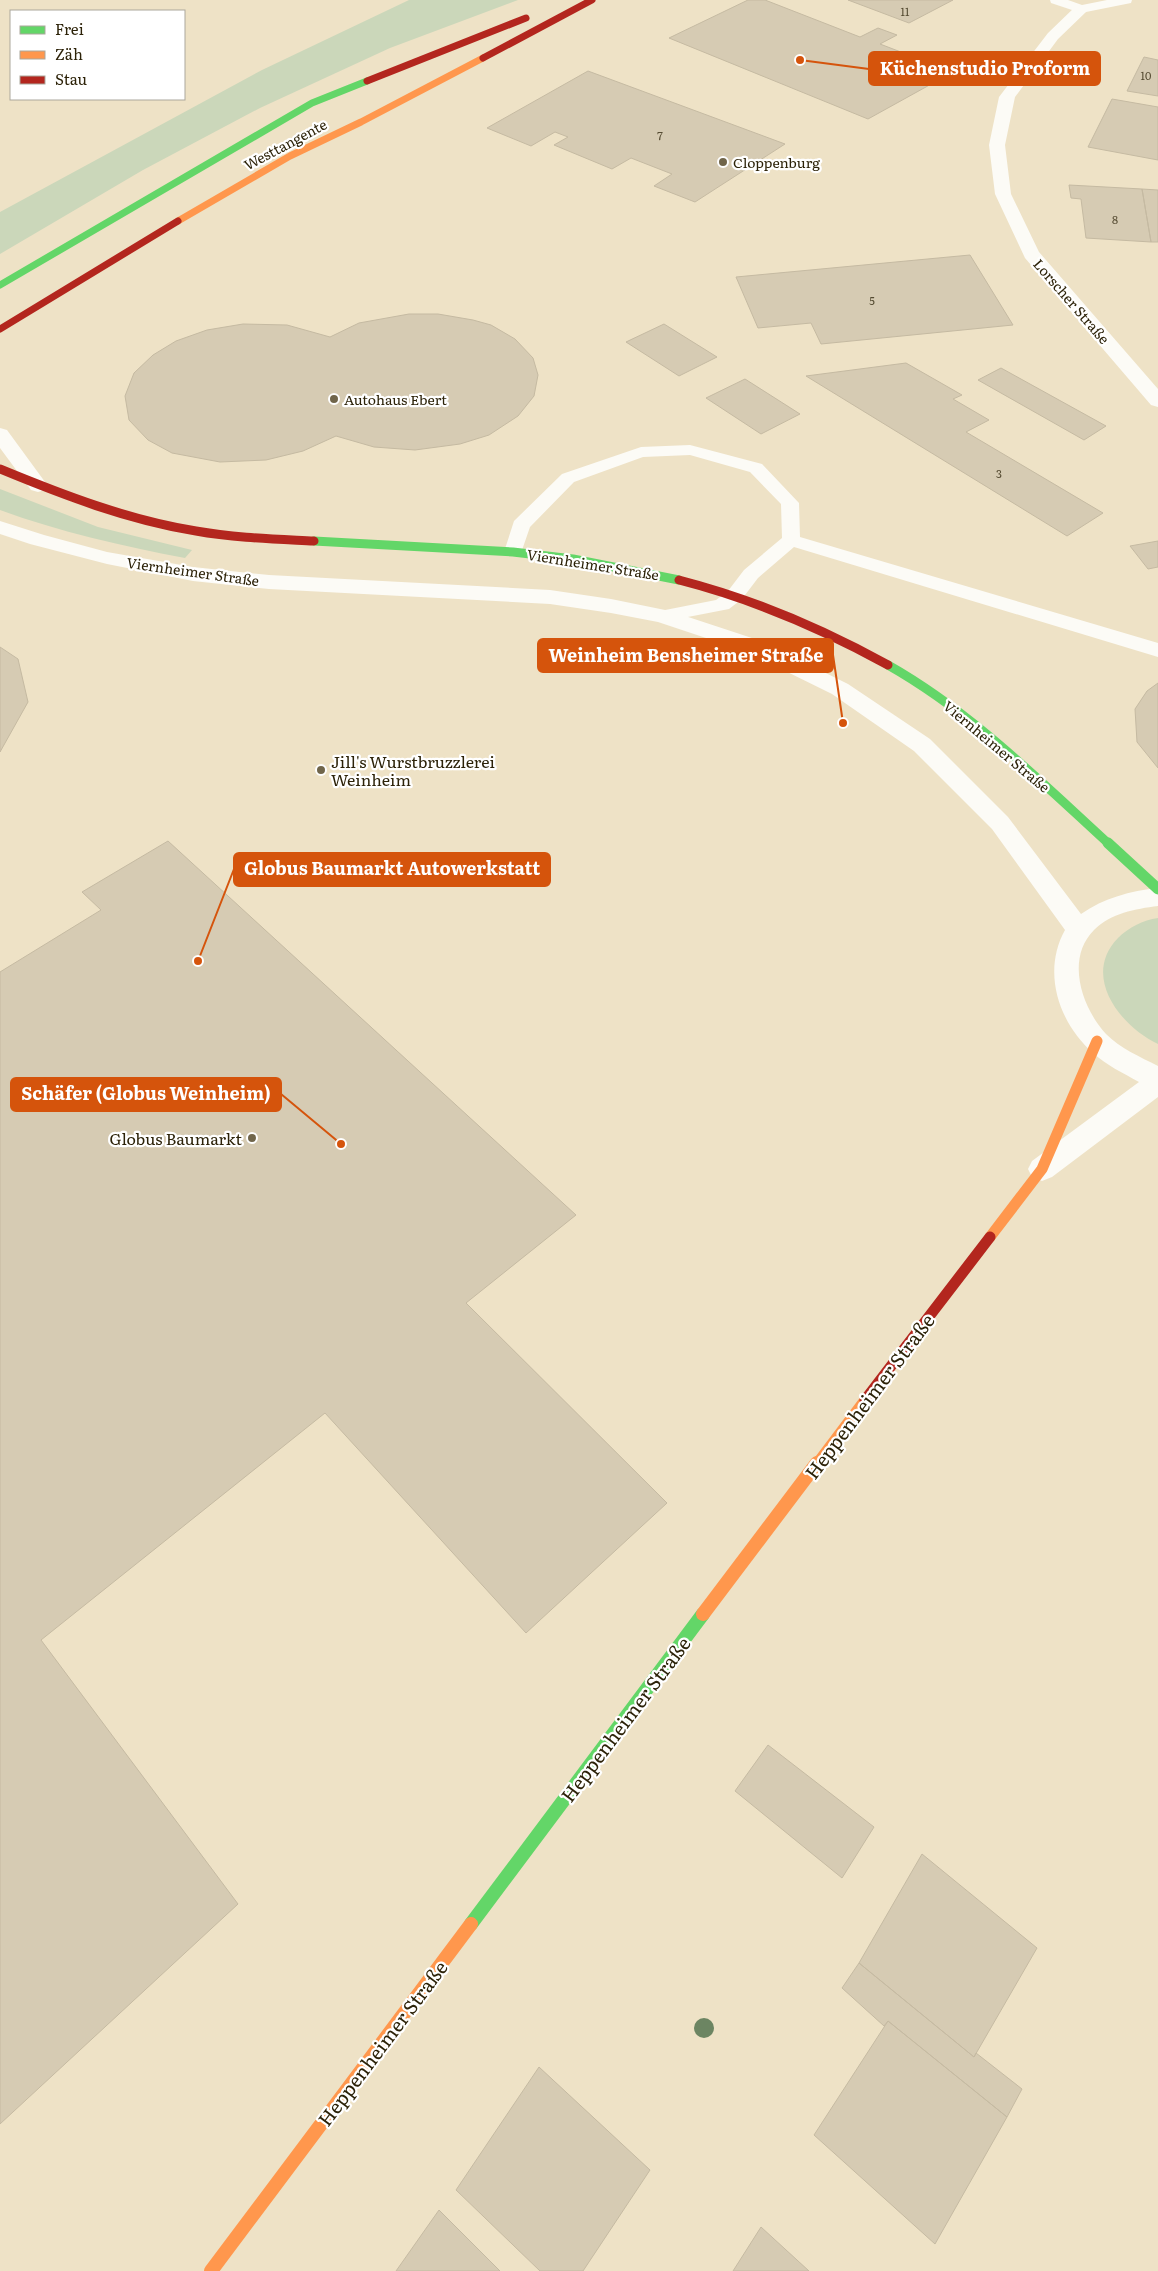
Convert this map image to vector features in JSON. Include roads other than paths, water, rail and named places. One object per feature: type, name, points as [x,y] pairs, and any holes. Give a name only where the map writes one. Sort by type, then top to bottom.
[{"type":"street","name":"Westtangente","points":[[0,285],[312,103],[574,0]]},
{"type":"street","name":"Westtangente","points":[[0,330],[135,245],[290,156],[361,122],[592,0]]},
{"type":"street","name":"Lorscher Straße","points":[[1081,9],[1053,36],[1007,97],[997,145],[1003,194],[1031,254],[1158,401]]},
{"type":"street","points":[[0,434],[38,486]]},
{"type":"street","name":"Viernheimer Straße","points":[[0,469],[38,486],[142,520],[226,535],[513,552],[592,561],[661,574],[735,595],[825,631],[902,673],[963,714],[1026,767],[1158,888]]},
{"type":"street","name":"Viernheimer Straße","points":[[0,527],[37,540],[107,558],[193,574],[269,582],[550,597],[662,616],[753,646],[840,689],[922,745],[1000,823],[1079,930]]},
{"type":"street","points":[[1158,897],[1131,900],[1101,912],[1079,930],[1067,955],[1065,983],[1075,1013],[1097,1041],[1126,1063],[1158,1081]]},
{"type":"street","name":"Heppenheimer Straße","points":[[211,2271],[780,1512],[1042,1169],[1097,1041]]},
{"type":"street","name":"Heppenheimer Straße","points":[[1042,1169],[1158,1081]]},
{"type":"lane","points":[[1056,0],[1081,9],[1126,0]]},
{"type":"lane","points":[[513,552],[521,525],[568,478],[641,452],[690,450],[756,468],[790,503],[791,540]]},
{"type":"lane","points":[[662,616],[722,605],[735,595],[751,574],[791,540]]},
{"type":"lane","points":[[791,540],[1158,650]]},
{"type":"place","name":"Küchenstudio Proform","points":[[800,60]]},
{"type":"place","name":"Cloppenburg","points":[[723,162]]},
{"type":"place","name":"Autohaus Ebert","points":[[334,399]]},
{"type":"place","name":"Weinheim Bensheimer Straße","points":[[843,723]]},
{"type":"place","name":"Jill's Wurstbruzzlerei Weinheim","points":[[321,770]]},
{"type":"place","name":"Globus Baumarkt Autowerkstatt","points":[[198,961]]},
{"type":"place","name":"Globus Baumarkt","points":[[252,1138]]},
{"type":"place","name":"Schäfer (Globus Weinheim)","points":[[341,1144]]}]
